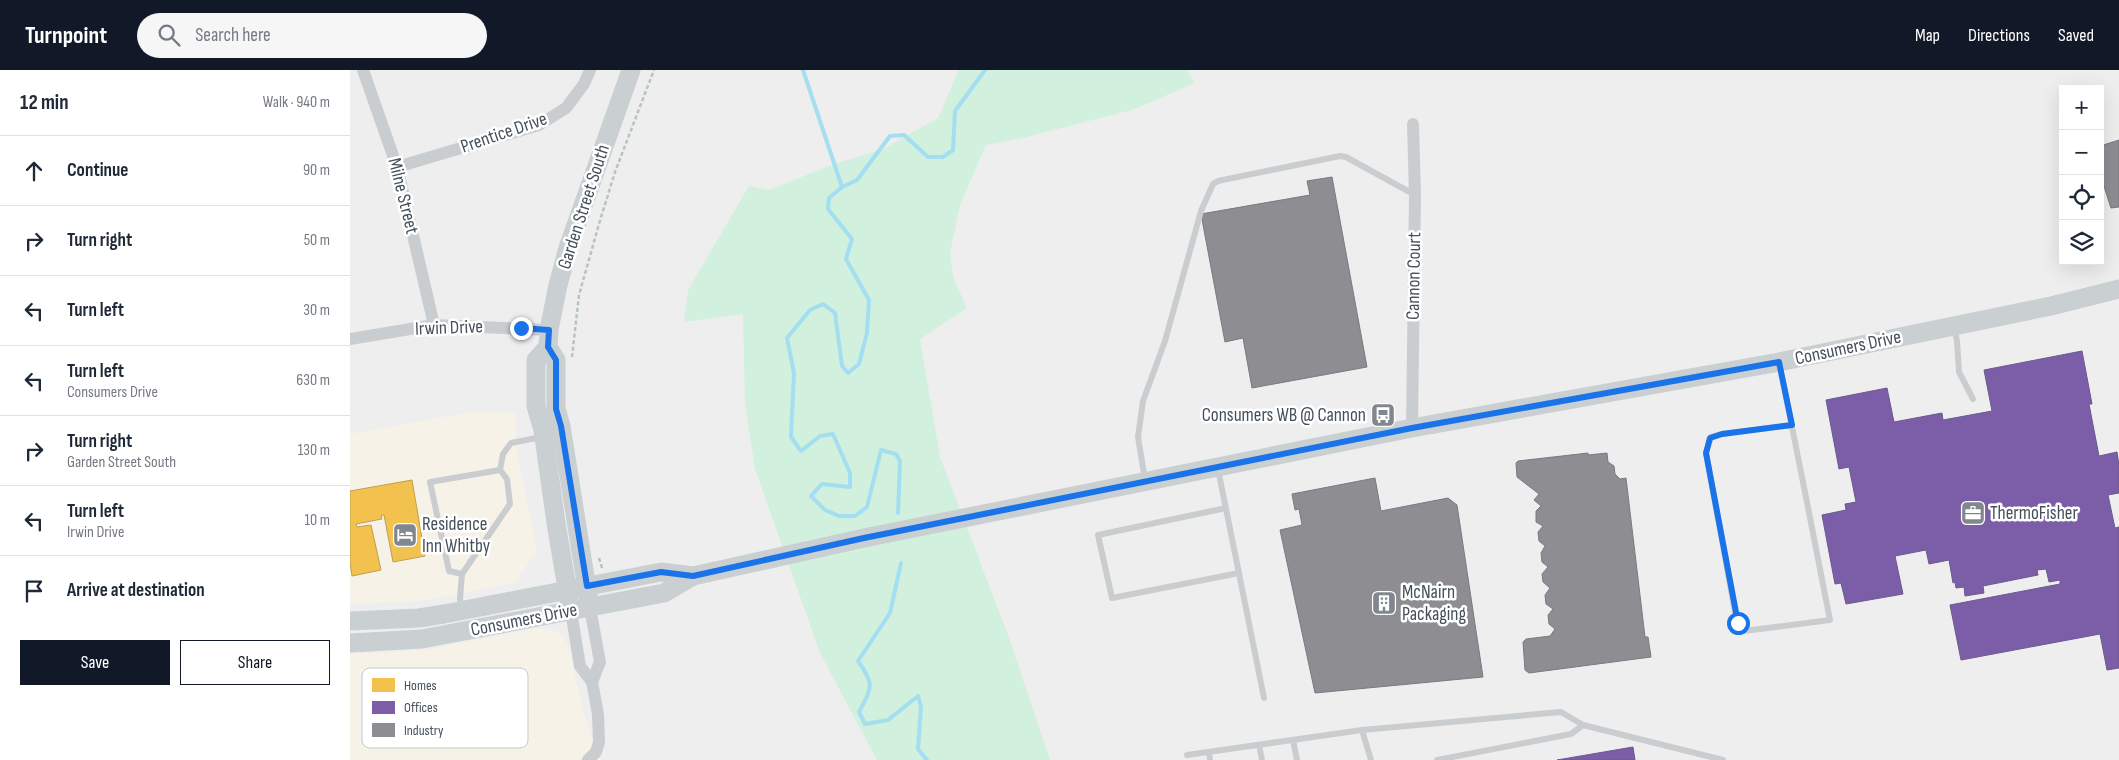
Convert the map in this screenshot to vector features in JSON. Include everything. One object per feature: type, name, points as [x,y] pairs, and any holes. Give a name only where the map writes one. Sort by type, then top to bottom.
[{"type":"main road","name":"Garden Street South","points":[[571,611],[544,436],[536,406],[536,360],[549,339],[558,285],[568,248],[631,70]]},
{"type":"main road","name":"Consumers Drive","points":[[350,643],[422,638],[590,608],[664,593],[693,576],[864,538],[1412,428],[1779,362],[2051,306],[2119,289]]},
{"type":"main road","points":[[549,339],[556,360],[556,409],[561,426],[590,608]]},
{"type":"main road","name":"Consumers Drive","points":[[350,621],[419,618],[661,572],[693,576]]},
{"type":"street","name":"Milne Street","points":[[363,70],[397,167],[434,325]]},
{"type":"street","name":"Prentice Drive","points":[[397,167],[538,125],[566,108],[584,84],[590,70]]},
{"type":"street","name":"Cannon Court","points":[[1412,428],[1415,195],[1413,124]]},
{"type":"street","name":"Irwin Drive","points":[[350,339],[434,325],[549,339]]},
{"type":"street","points":[[590,608],[600,662],[592,682]]},
{"type":"street","points":[[571,611],[580,666],[592,682],[598,714],[599,742],[596,752],[588,760]]},
{"type":"lane","points":[[1145,482],[1138,437],[1143,401],[1165,340],[1201,211],[1213,184],[1218,181],[1330,156],[1340,156],[1346,157],[1415,195]]},
{"type":"lane","points":[[1954,326],[1959,372],[1973,399]]},
{"type":"lane","points":[[1779,362],[1792,425],[1830,620],[1744,630],[1738,623],[1706,453],[1710,438],[1716,436],[1792,425]]},
{"type":"lane","points":[[500,470],[503,454],[511,443],[544,436]]},
{"type":"lane","points":[[1218,468],[1264,698]]},
{"type":"lane","points":[[462,611],[460,599],[462,574],[510,504],[507,478],[500,470]]},
{"type":"lane","points":[[462,574],[449,571],[430,482],[500,470]]},
{"type":"lane","points":[[1226,508],[1098,535],[1112,598],[1239,573]]},
{"type":"lane","points":[[1187,755],[1362,730],[1562,712],[1583,726],[1720,760]]},
{"type":"lane","points":[[1437,760],[1571,734],[1583,726]]},
{"type":"lane","points":[[1362,730],[1371,760]]},
{"type":"lane","points":[[1293,740],[1297,760]]},
{"type":"lane","points":[[1259,745],[1262,760]]},
{"type":"lane","points":[[1209,752],[1210,760]]},
{"type":"path","points":[[572,360],[579,295],[596,233],[615,172],[654,70]]},
{"type":"path","points":[[597,553],[602,568]]},
{"type":"shaded area","points":[[470,412],[516,413],[516,445],[537,550],[515,583],[420,601],[350,604],[350,434]]},
{"type":"shaded area","points":[[537,628],[556,631],[568,645],[583,709],[600,760],[350,760],[350,654],[426,650]]},
{"type":"green space","points":[[959,70],[1187,70],[1195,83],[1132,110],[1022,138],[986,145],[960,205],[950,253],[953,277],[967,308],[920,339],[940,457],[1008,635],[1050,760],[877,760],[820,653],[755,469],[745,403],[743,314],[684,322],[688,290],[749,186],[769,190],[834,164],[883,149],[938,118]]},
{"type":"building: Homes","name":"Residence Inn Whitby","points":[[412,480],[425,556],[393,562],[384,515],[381,515],[382,519],[356,524],[357,527],[371,525],[381,570],[352,576],[350,563],[350,491]]},
{"type":"building: Offices","name":"ThermoFisher","points":[[2082,351],[2092,404],[2089,404],[2099,456],[2117,452],[2119,465],[2119,493],[2108,495],[2115,528],[2119,527],[2119,668],[2107,670],[2100,634],[1961,660],[1950,605],[2060,584],[2060,580],[2049,582],[2046,569],[2037,570],[2038,575],[1983,586],[1984,593],[1965,596],[1964,587],[1956,588],[1955,582],[1953,583],[1949,560],[1929,564],[1926,550],[1895,556],[1903,594],[1846,604],[1841,583],[1835,584],[1822,515],[1846,510],[1845,504],[1856,502],[1849,467],[1839,469],[1826,400],[1887,388],[1894,422],[1942,413],[1943,420],[1992,411],[1984,370]]},
{"type":"building: Offices","points":[[1633,747],[1635,760],[1557,760]]},
{"type":"building: Industry","points":[[2119,140],[2119,207],[2111,208],[2104,186],[2104,145]]},
{"type":"building: Industry","points":[[1332,177],[1367,367],[1252,388],[1243,338],[1225,342],[1201,214],[1310,195],[1307,181]]},
{"type":"building: Industry","points":[[1588,453],[1588,455],[1607,453],[1608,462],[1614,466],[1615,474],[1620,479],[1626,478],[1645,637],[1648,637],[1651,657],[1529,673],[1525,670],[1523,642],[1526,639],[1550,636],[1555,629],[1549,624],[1548,615],[1553,609],[1546,604],[1545,595],[1550,588],[1543,582],[1542,574],[1548,567],[1542,562],[1541,553],[1545,546],[1539,541],[1538,532],[1543,526],[1536,522],[1536,511],[1541,506],[1534,500],[1539,494],[1517,477],[1516,463],[1518,461]]},
{"type":"building: Industry","name":"McNairn Packaging","points":[[1375,478],[1381,511],[1448,498],[1457,505],[1483,677],[1315,693],[1280,530],[1302,525],[1299,509],[1295,510],[1292,494]]},
{"type":"waterway","points":[[803,70],[842,187]]},
{"type":"waterway","points":[[898,513],[900,461],[896,454],[881,450],[867,507],[855,516],[839,516],[825,510],[811,496],[822,484],[850,487],[850,473],[833,434],[820,436],[801,451],[791,437],[794,373],[787,338],[810,310],[823,304],[835,313],[842,366],[848,373],[859,364],[867,333],[869,300],[846,259],[852,239],[828,209],[829,198],[842,187],[857,180],[890,136],[904,135],[928,157],[943,157],[953,150],[955,111],[985,70]]},
{"type":"waterway","points":[[901,563],[890,613],[858,661],[867,676],[870,686],[867,697],[859,712],[865,724],[888,720],[918,696],[921,707],[918,749],[927,760]]},
{"type":"place","name":"Consumers WB @ Cannon","points":[[1383,415]]},
{"type":"place","name":"ThermoFisher","points":[[1973,513]]},
{"type":"place","name":"Residence Inn Whitby","points":[[405,535]]},
{"type":"place","name":"McNairn Packaging","points":[[1384,603]]},
{"type":"route","points":[[521,328],[549,330],[548,347],[556,360],[556,409],[561,426],[587,586],[661,572],[693,576],[864,538],[1412,428],[1779,362],[1792,425],[1722,434],[1710,438],[1706,453],[1738,623]]}]
